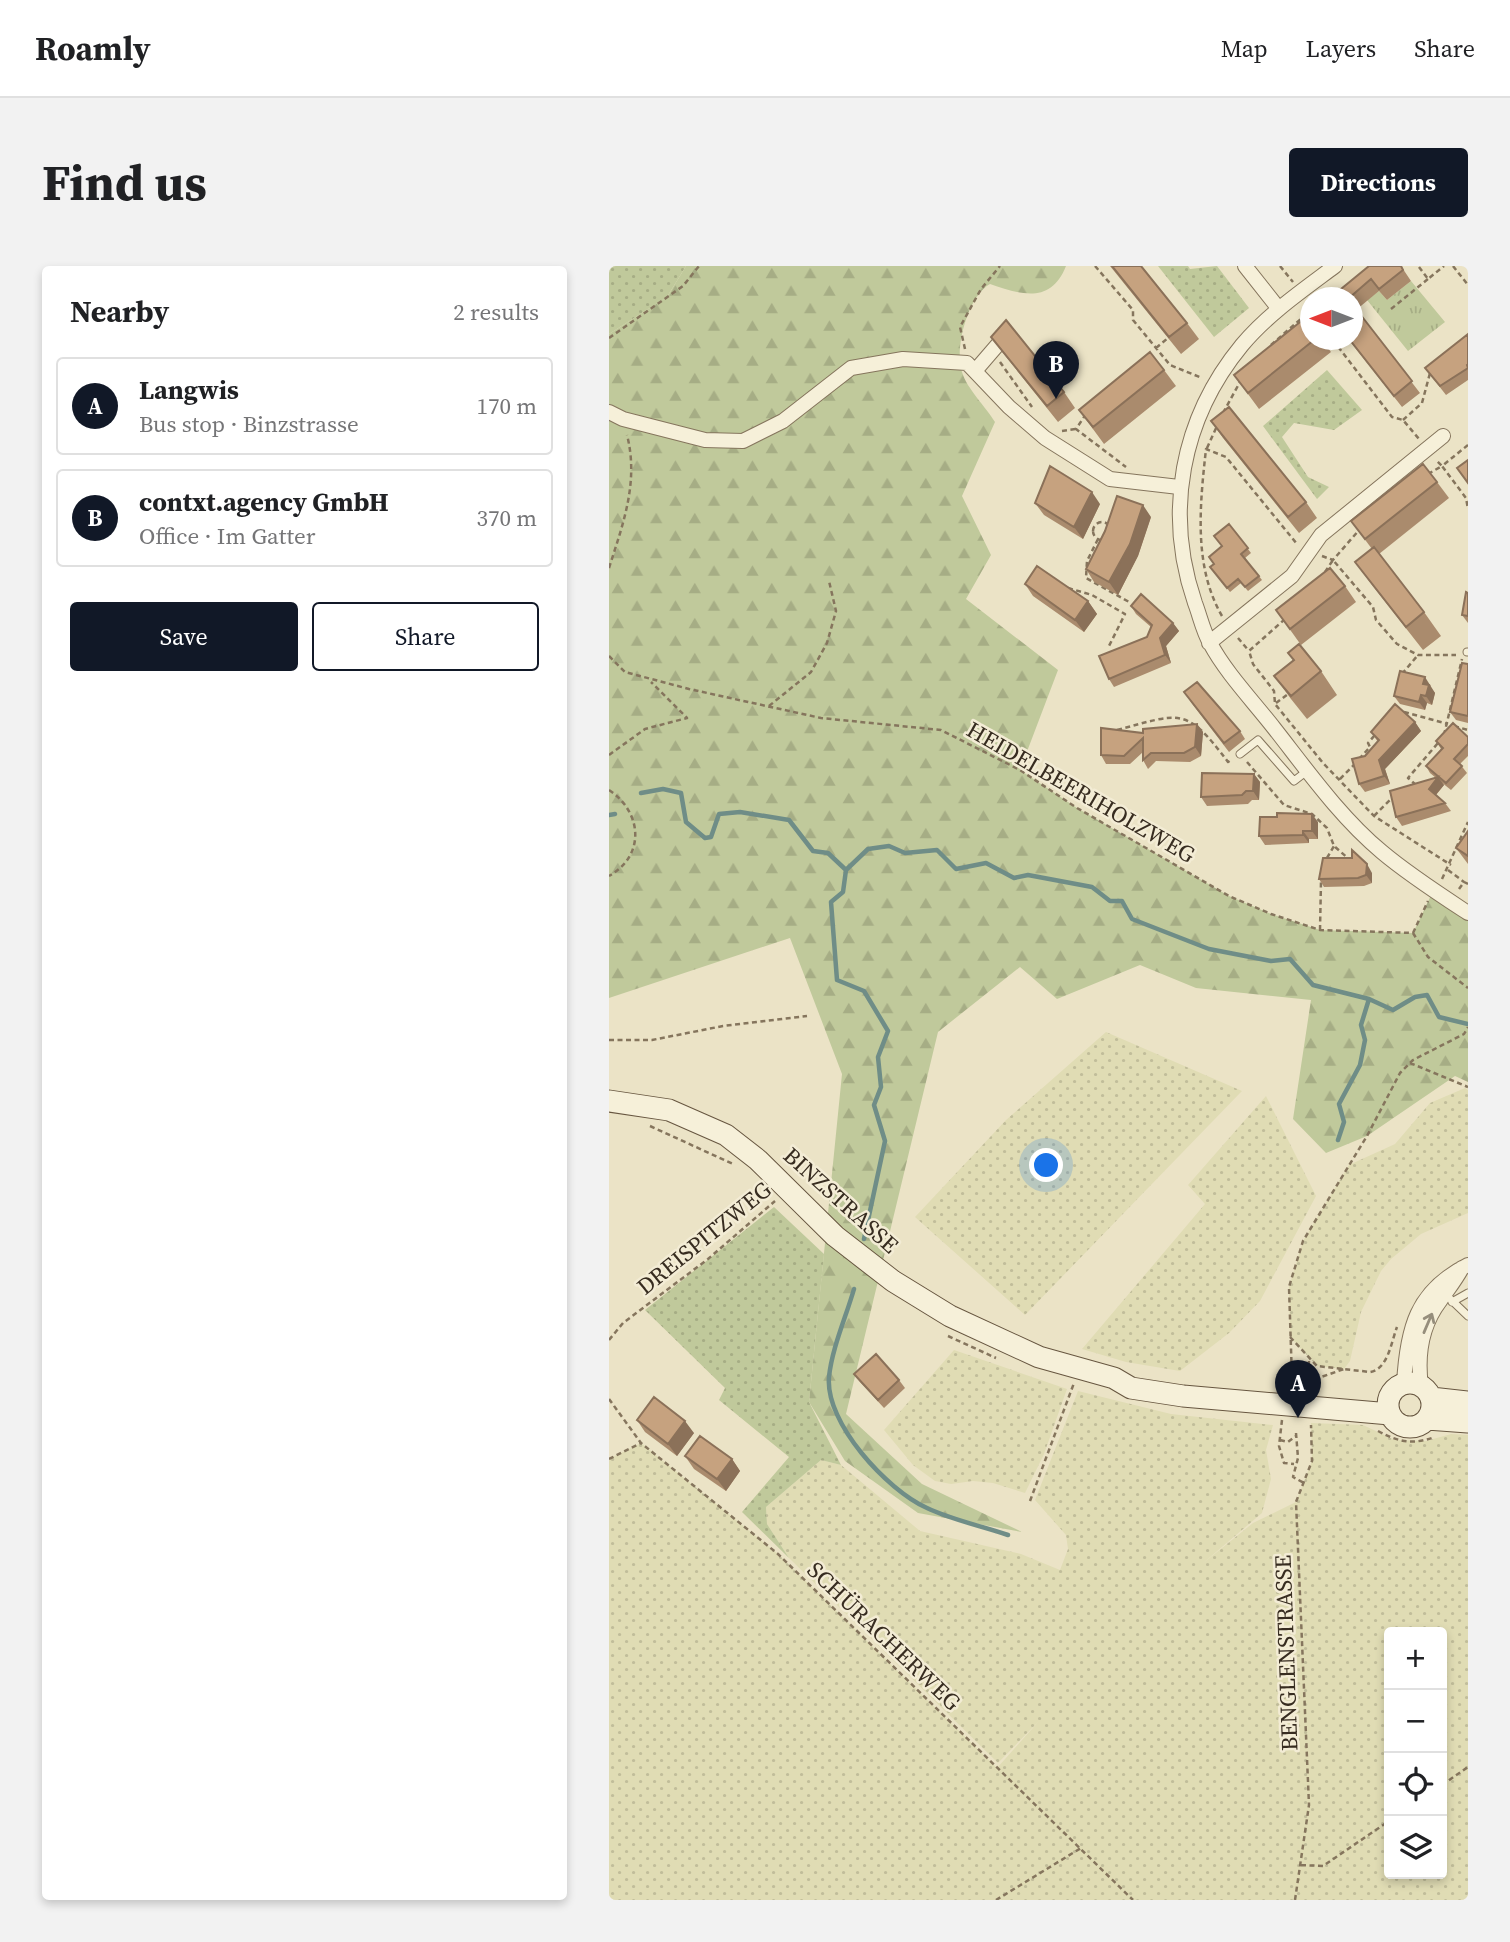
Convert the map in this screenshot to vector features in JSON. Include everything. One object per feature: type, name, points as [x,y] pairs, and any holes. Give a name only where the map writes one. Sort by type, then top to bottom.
[{"type":"main road","name":"BINZSTRASSE","points":[[609,1101],[660,1107],[707,1125],[742,1147],[782,1200],[923,1300],[1071,1379],[1114,1378],[1131,1388],[1183,1396],[1307,1406],[1362,1401],[1414,1405],[1468,1402]]},
{"type":"main road","name":"BINZSTRASSE","points":[[1414,1405],[1468,1423]]},
{"type":"street","points":[[1245,266],[1279,309]]},
{"type":"street","points":[[1308,287],[1335,266]]},
{"type":"street","points":[[1300,293],[1243,344],[1215,383],[1190,439],[1179,487],[1178,524],[1182,558],[1209,643],[1308,771],[1343,814],[1382,852],[1468,914]]},
{"type":"street","points":[[971,367],[996,347]]},
{"type":"street","points":[[609,412],[623,419],[705,440],[743,441],[783,421],[851,368],[903,359],[971,367],[1009,407],[1045,438],[1110,479],[1179,487]]},
{"type":"street","points":[[1209,643],[1292,576],[1321,535],[1443,436]]},
{"type":"street","points":[[1414,1405],[1423,1336],[1444,1294],[1465,1267]]},
{"type":"lane","points":[[1240,754],[1258,740],[1294,781],[1308,771]]},
{"type":"lane","points":[[1444,1294],[1468,1293]]},
{"type":"lane","points":[[1444,1294],[1468,1316]]},
{"type":"path","points":[[609,338],[683,286],[699,266]]},
{"type":"path","points":[[971,367],[960,327],[981,289],[1000,266]]},
{"type":"path","points":[[1095,266],[1133,310],[1133,320],[1170,365],[1215,383]]},
{"type":"path","points":[[1280,266],[1300,291]]},
{"type":"path","points":[[1391,309],[1444,266]]},
{"type":"path","points":[[1453,266],[1468,285]]},
{"type":"path","points":[[1419,267],[1428,279]]},
{"type":"path","points":[[1268,349],[1300,320]]},
{"type":"path","points":[[1156,348],[1168,338]]},
{"type":"path","points":[[996,347],[1036,411]]},
{"type":"path","points":[[1341,350],[1392,417],[1403,420],[1426,449]]},
{"type":"path","points":[[1403,420],[1422,403],[1433,364]]},
{"type":"path","points":[[1011,373],[1016,370]]},
{"type":"path","points":[[1245,375],[1232,393],[1206,449],[1199,505],[1203,561],[1220,614],[1274,691],[1275,704],[1339,780],[1374,816],[1451,864]]},
{"type":"path","points":[[1076,429],[1089,409]]},
{"type":"path","points":[[609,568],[629,503],[632,480],[632,453],[623,419]]},
{"type":"path","points":[[1060,431],[1076,429],[1126,467],[1137,468]]},
{"type":"path","points":[[1422,479],[1468,445]]},
{"type":"path","points":[[1206,449],[1226,457],[1294,543],[1333,560],[1373,607],[1376,620],[1397,644],[1417,654],[1464,653],[1444,736],[1408,778],[1421,789],[1411,792]]},
{"type":"path","points":[[1442,466],[1466,498],[1468,509]]},
{"type":"path","points":[[1107,523],[1099,522],[1094,526],[1094,535],[1098,539],[1107,539],[1111,534],[1107,523],[1112,512]]},
{"type":"path","points":[[1321,579],[1349,538],[1370,521]]},
{"type":"path","points":[[1098,539],[1087,561],[1086,578],[1131,603]]},
{"type":"path","points":[[769,706],[811,672],[827,643],[837,611],[829,581]]},
{"type":"path","points":[[1059,581],[1069,588],[1092,595],[1125,614],[1108,648]]},
{"type":"path","points":[[1248,651],[1289,615]]},
{"type":"path","points":[[1400,677],[1417,654]]},
{"type":"path","name":"HEIDELBEERIHOLZWEG","points":[[609,656],[625,672],[649,680],[821,718],[941,730],[1020,770],[1077,808],[1229,896],[1320,930],[1413,933]]},
{"type":"path","points":[[609,755],[645,729],[688,718],[649,680]]},
{"type":"path","points":[[1263,714],[1293,690]]},
{"type":"path","points":[[1394,709],[1468,730]]},
{"type":"path","points":[[1112,731],[1172,715],[1202,728],[1229,762],[1240,754],[1283,805],[1312,814],[1327,828],[1334,846],[1352,862]]},
{"type":"path","points":[[1339,780],[1370,747],[1368,743],[1377,733]]},
{"type":"path","points":[[609,790],[632,812],[635,826],[634,844],[629,857],[609,876]]},
{"type":"path","points":[[1374,816],[1392,796],[1402,794]]},
{"type":"path","points":[[1442,879],[1468,822]]},
{"type":"path","points":[[1322,866],[1334,846]]},
{"type":"path","points":[[1448,870],[1464,882]]},
{"type":"path","points":[[1320,930],[1321,879]]},
{"type":"path","points":[[1429,897],[1413,933],[1428,957],[1468,988]]},
{"type":"path","points":[[609,1041],[652,1040],[723,1026],[807,1016]]},
{"type":"path","points":[[1292,1379],[1289,1287],[1303,1241],[1367,1136],[1400,1073],[1410,1063],[1464,1034],[1468,1027]]},
{"type":"path","points":[[1410,1063],[1468,1087]]},
{"type":"path","points":[[644,1124],[701,1148],[742,1170]]},
{"type":"path","points":[[767,1193],[782,1200]]},
{"type":"path","name":"DREISPITZWEG","points":[[609,1340],[623,1322],[782,1200]]},
{"type":"path","points":[[1290,1337],[1295,1339],[1309,1361],[1317,1366],[1378,1370],[1384,1364],[1401,1319]]},
{"type":"path","points":[[947,1335],[1002,1360]]},
{"type":"path","name":"BENGLENSTRASSE","points":[[1295,1900],[1309,1805],[1296,1502],[1312,1461],[1307,1406],[1309,1361]]},
{"type":"path","points":[[1307,1406],[1345,1369]]},
{"type":"path","points":[[1030,1500],[1071,1379]]},
{"type":"path","name":"SCHÜRACHERWEG","points":[[609,1399],[641,1443],[778,1554],[1133,1900]]},
{"type":"path","points":[[1371,1428],[1395,1440],[1411,1443],[1414,1405]]},
{"type":"path","points":[[1270,1419],[1292,1421]]},
{"type":"path","points":[[1282,1420],[1280,1458],[1284,1463],[1294,1464]]},
{"type":"path","points":[[1279,1439],[1288,1441],[1296,1435],[1297,1458],[1293,1477],[1304,1483]]},
{"type":"path","points":[[609,1459],[641,1443]]},
{"type":"path","points":[[1447,1782],[1468,1767]]},
{"type":"path","points":[[1301,1865],[1324,1866],[1384,1824]]},
{"type":"path","points":[[996,1900],[1081,1848]]},
{"type":"shaded area","points":[[1106,1032],[1242,1091],[1025,1315],[915,1217],[1006,1120]]},
{"type":"shaded area","points":[[1465,1088],[1468,1090],[1468,1213],[1421,1234],[1391,1259],[1381,1271],[1361,1312],[1350,1361],[1344,1369],[1317,1366],[1290,1337],[1289,1287],[1303,1241],[1349,1165],[1395,1144],[1430,1103]]},
{"type":"shaded area","points":[[1266,1096],[1316,1196],[1260,1301],[1229,1333],[1180,1371],[1126,1362],[1082,1349],[1205,1204],[1188,1185]]},
{"type":"shaded area","points":[[954,1350],[1067,1389],[1044,1454],[1025,1493],[993,1483],[973,1481],[951,1484],[935,1481],[913,1465],[884,1430]]},
{"type":"shaded area","points":[[1078,1391],[1171,1414],[1273,1425],[1266,1450],[1271,1479],[1262,1513],[1202,1564],[1253,1523],[1296,1502],[1312,1461],[1311,1423],[1363,1425],[1395,1440],[1426,1441],[1451,1434],[1468,1435],[1468,1900],[609,1900],[609,1459],[641,1443],[778,1554],[997,1768],[1039,1721],[998,1763],[789,1558],[767,1524],[766,1507],[821,1460],[841,1465],[920,1531],[1021,1554],[1060,1570],[1068,1549],[1066,1535],[1035,1500]]},
{"type":"green space","points":[[609,266],[686,266],[667,297],[609,334]]},
{"type":"green space","points":[[686,266],[1066,266],[1060,278],[1044,291],[1024,293],[990,284],[982,290],[969,311],[960,350],[964,378],[995,422],[962,496],[991,555],[966,599],[1058,670],[1020,770],[1077,808],[1229,896],[1271,914],[1320,930],[1413,933],[1434,889],[1468,913],[1468,1082],[1455,1076],[1367,1136],[1326,1153],[1293,1119],[1311,1000],[1196,988],[1140,965],[1057,999],[1020,967],[938,1032],[846,1414],[922,1484],[1022,1532],[918,1513],[845,1461],[809,1402],[842,1074],[790,938],[609,998],[609,334],[667,297]]},
{"type":"green space","points":[[1158,266],[1188,266],[1190,269],[1217,266],[1249,308],[1214,337]]},
{"type":"green space","points":[[1411,281],[1445,322],[1408,351],[1367,300],[1379,291],[1387,300]]},
{"type":"green space","points":[[1327,370],[1362,410],[1334,430],[1294,423],[1282,437],[1308,477],[1329,487],[1317,499],[1263,426]]},
{"type":"green space","points":[[774,1207],[824,1254],[809,1402],[841,1465],[821,1460],[766,1507],[767,1524],[789,1558],[742,1512],[789,1457],[719,1400],[725,1388],[645,1310]]},
{"type":"building","points":[[1112,266],[1141,266],[1187,323],[1169,337]]},
{"type":"building","points":[[1369,266],[1401,266],[1403,270],[1379,289],[1371,279],[1362,287],[1343,287]]},
{"type":"building","points":[[1363,318],[1412,381],[1394,396],[1358,350],[1363,350]]},
{"type":"building","points":[[1006,320],[1064,392],[1047,406],[991,337]]},
{"type":"building","points":[[1300,322],[1302,350],[1248,393],[1234,375]]},
{"type":"building","points":[[1468,334],[1468,368],[1440,386],[1425,368]]},
{"type":"building","points":[[1150,352],[1164,370],[1093,427],[1079,410]]},
{"type":"building","points":[[1229,407],[1306,502],[1288,517],[1211,421]]},
{"type":"building","points":[[1468,460],[1468,483],[1457,468]]},
{"type":"building","points":[[1423,464],[1437,482],[1365,539],[1351,521]]},
{"type":"building","points":[[1050,466],[1092,492],[1074,527],[1035,503]]},
{"type":"building","points":[[1117,496],[1143,505],[1130,544],[1109,582],[1086,569],[1105,531]]},
{"type":"building","points":[[1229,524],[1248,548],[1241,554],[1259,576],[1245,587],[1238,579],[1227,588],[1210,567],[1214,564],[1209,557],[1222,546],[1214,536]]},
{"type":"building","points":[[1374,547],[1424,612],[1406,627],[1355,562]]},
{"type":"building","points":[[1037,566],[1088,601],[1075,620],[1025,584]]},
{"type":"building","points":[[1330,568],[1345,586],[1290,629],[1276,610]]},
{"type":"building","points":[[1466,592],[1468,593],[1468,616],[1462,615]]},
{"type":"building","points":[[1141,594],[1173,623],[1160,638],[1165,655],[1109,679],[1099,656],[1147,637],[1152,625],[1131,606]]},
{"type":"building","points":[[1299,644],[1321,671],[1291,696],[1274,676],[1294,660],[1288,653]]},
{"type":"building","points":[[1462,663],[1468,664],[1468,716],[1450,712]]},
{"type":"building","points":[[1400,671],[1425,677],[1423,684],[1429,685],[1426,696],[1421,695],[1419,702],[1394,696]]},
{"type":"building","points":[[1197,682],[1240,731],[1224,743],[1184,692]]},
{"type":"building","points":[[1395,704],[1415,722],[1379,760],[1384,776],[1359,784],[1352,759],[1365,756],[1379,740],[1371,732]]},
{"type":"building","points":[[1453,723],[1468,737],[1468,744],[1454,759],[1462,766],[1446,783],[1426,766],[1443,748],[1436,741]]},
{"type":"building","points":[[1197,724],[1195,747],[1184,753],[1151,753],[1143,760],[1143,738],[1124,756],[1101,755],[1101,728],[1143,733],[1143,729]]},
{"type":"building","points":[[1202,773],[1254,774],[1253,791],[1246,791],[1242,795],[1201,797]]},
{"type":"building","points":[[1438,777],[1429,789],[1445,803],[1396,817],[1390,791]]},
{"type":"building","points":[[1277,813],[1312,814],[1312,831],[1303,831],[1303,835],[1259,836],[1260,817],[1277,817]]},
{"type":"building","points":[[1468,831],[1468,856],[1456,848]]},
{"type":"building","points":[[1352,850],[1367,864],[1366,875],[1358,878],[1319,879],[1323,858],[1352,858]]},
{"type":"building","points":[[876,1354],[899,1380],[878,1400],[854,1374]]},
{"type":"building","points":[[654,1397],[685,1421],[668,1444],[637,1420]]},
{"type":"building","points":[[700,1436],[732,1459],[717,1479],[685,1456]]},
{"type":"waterway","points":[[641,793],[663,789],[681,793],[686,822],[705,838],[711,837],[719,814],[740,812],[789,820],[813,851],[828,853],[846,870],[868,849],[889,846],[905,853],[937,850],[956,869],[986,863],[1014,878],[1028,875],[1092,887],[1110,901],[1122,901],[1132,919],[1209,949],[1271,961],[1290,959],[1313,985],[1369,999],[1393,1010],[1415,997],[1427,995],[1439,1017],[1468,1024]]},
{"type":"waterway","points":[[609,815],[615,814]]},
{"type":"waterway","points":[[846,870],[843,892],[831,902],[837,980],[864,991],[888,1031],[878,1057],[881,1087],[874,1105],[885,1141],[864,1239]]},
{"type":"waterway","points":[[1338,1140],[1344,1122],[1339,1104],[1360,1065],[1365,1040],[1361,1025],[1369,999]]},
{"type":"waterway","points":[[854,1289],[836,1344],[829,1377],[830,1395],[848,1434],[877,1471],[911,1499],[947,1516],[1008,1535]]},
{"type":"place","name":"contxt.agency GmbH","points":[[1056,399]]},
{"type":"place","name":"Langwis","points":[[1298,1418]]}]
